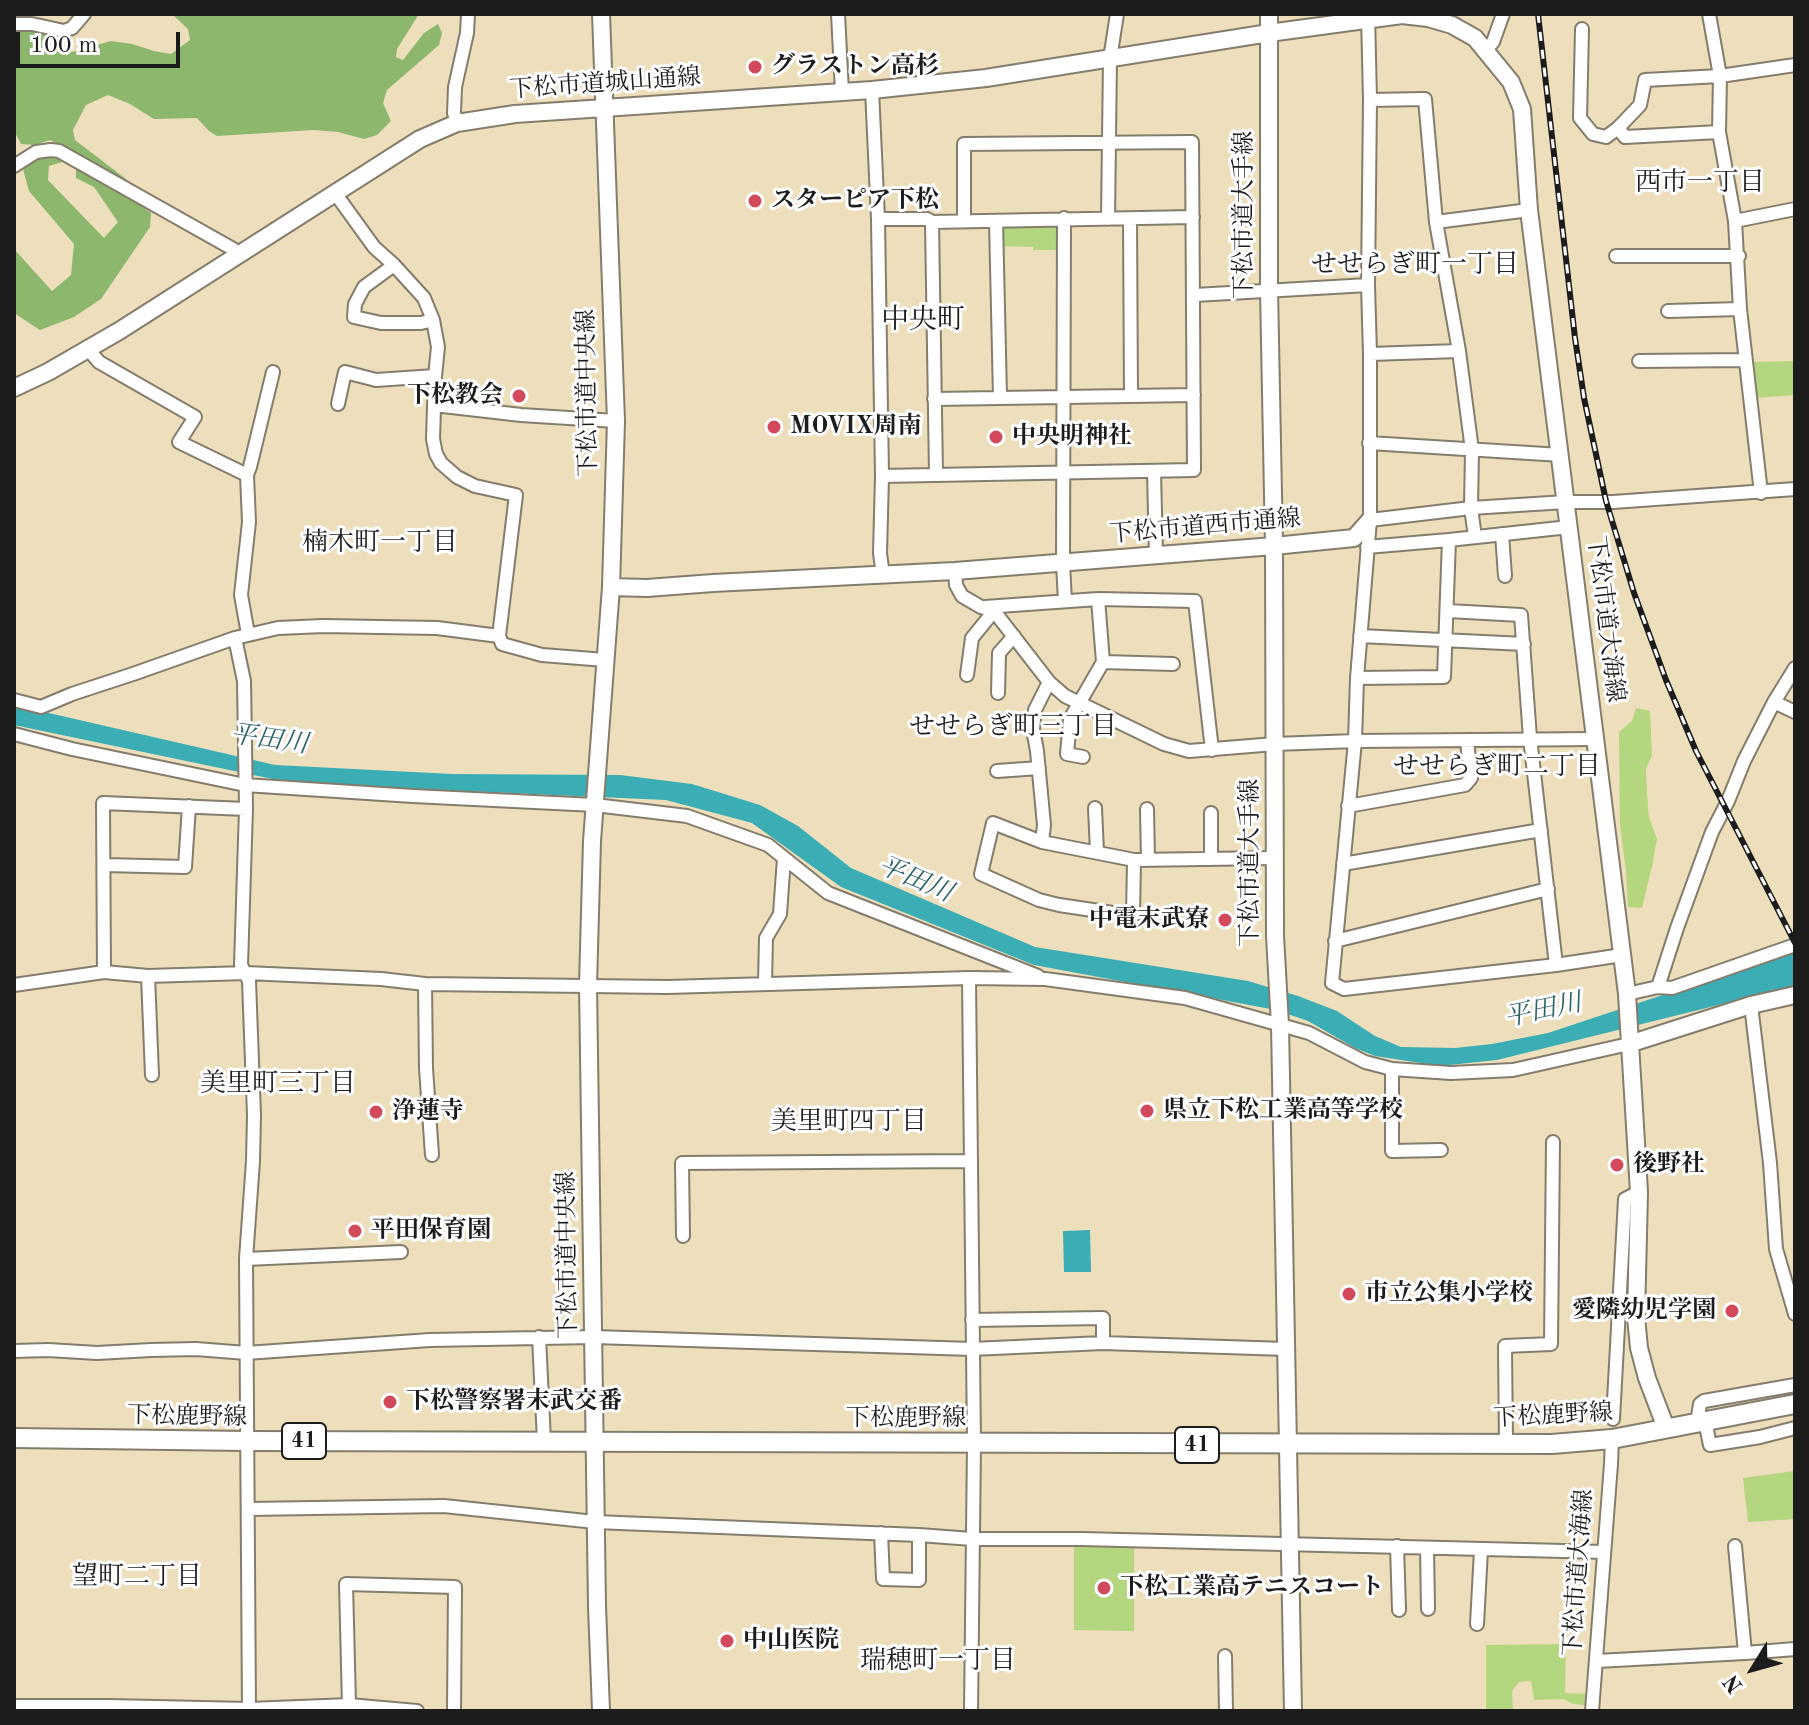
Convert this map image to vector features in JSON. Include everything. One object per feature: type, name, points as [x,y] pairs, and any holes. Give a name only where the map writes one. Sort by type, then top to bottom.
[{"type":"main road","name":"下松鹿野線","points":[[14,1438],[1552,1444],[1612,1439],[1795,1404]]},
{"type":"street","points":[[14,24],[32,24],[64,31],[72,28],[84,14]]},
{"type":"street","points":[[457,123],[454,113],[455,87],[468,14]]},
{"type":"street","name":"下松市道中央線","points":[[601,14],[616,421],[611,587],[595,802],[588,985],[595,1522],[601,1711]]},
{"type":"street","points":[[838,14],[842,92]]},
{"type":"street","points":[[1108,219],[1110,59],[1117,14]]},
{"type":"street","name":"下松市道大手線","points":[[1269,14],[1275,936],[1280,1019],[1293,1711]]},
{"type":"street","points":[[1486,50],[1493,42],[1503,14]]},
{"type":"street","points":[[1709,14],[1720,76],[1719,132],[1735,221],[1740,309],[1761,493]]},
{"type":"street","name":"下松市道大海線","points":[[1269,33],[1368,16],[1402,15],[1452,25],[1475,38],[1486,50],[1511,82],[1522,109],[1529,210],[1627,994],[1639,1192],[1637,1335],[1647,1378],[1666,1428]]},
{"type":"street","points":[[1368,16],[1370,520],[1355,741],[1332,983],[1344,989],[1622,955]]},
{"type":"street","points":[[1582,29],[1580,118],[1593,134],[1606,137],[1640,105],[1645,80],[1720,76],[1795,65]]},
{"type":"street","name":"下松市道城山通線","points":[[14,388],[88,349],[420,139],[457,123],[515,114],[872,90],[986,78],[1269,33]]},
{"type":"street","points":[[872,90],[878,219],[882,476],[880,553],[883,576]]},
{"type":"street","points":[[1370,100],[1425,99],[1436,222],[1459,351],[1472,450],[1471,508],[1475,537]]},
{"type":"street","points":[[1618,128],[1625,137],[1719,132]]},
{"type":"street","points":[[882,476],[1194,470],[1192,142],[964,144],[964,220]]},
{"type":"street","points":[[15,161],[36,152],[51,150],[70,156],[233,249],[238,256]]},
{"type":"street","points":[[335,193],[374,247],[424,298],[433,320],[438,347],[433,439],[441,463],[457,477],[475,486],[516,495],[499,636],[502,644],[542,655],[605,660]]},
{"type":"street","points":[[1735,221],[1795,209]]},
{"type":"street","points":[[1436,222],[1529,210]]},
{"type":"street","points":[[878,219],[927,219],[932,222],[1193,217]]},
{"type":"street","points":[[1064,218],[1065,601]]},
{"type":"street","points":[[1130,219],[1131,395]]},
{"type":"street","points":[[996,221],[1000,397]]},
{"type":"street","points":[[932,222],[936,474]]},
{"type":"street","points":[[1616,256],[1739,256]]},
{"type":"street","points":[[394,265],[364,287],[355,304],[354,317],[381,323],[433,320]]},
{"type":"street","points":[[1195,295],[1368,285]]},
{"type":"street","points":[[1668,311],[1740,309]]},
{"type":"street","points":[[88,349],[99,362],[195,417],[179,442],[247,475]]},
{"type":"street","points":[[1370,354],[1459,351]]},
{"type":"street","points":[[1639,361],[1746,360]]},
{"type":"street","points":[[249,1710],[246,1259],[254,1115],[249,981],[241,965],[246,809],[241,595],[249,522],[247,475],[273,372]]},
{"type":"street","points":[[338,404],[345,372],[376,380],[435,376]]},
{"type":"street","points":[[934,399],[1194,395]]},
{"type":"street","points":[[434,405],[616,421]]},
{"type":"street","points":[[1369,443],[1561,455]]},
{"type":"street","points":[[1154,471],[1156,556]]},
{"type":"street","name":"下松市道西市通線","points":[[611,587],[647,588],[883,576],[1063,564],[1354,538],[1370,520],[1471,508],[1795,489]]},
{"type":"street","points":[[1367,547],[1569,527]]},
{"type":"street","points":[[1502,534],[1505,576]]},
{"type":"street","points":[[1357,678],[1444,677],[1449,540]]},
{"type":"street","points":[[955,571],[956,585],[962,596],[988,609],[1014,636],[1049,682],[1065,696],[1164,744],[1189,751],[1355,741],[1596,739]]},
{"type":"street","points":[[988,609],[1098,599],[1195,601],[1212,750]]},
{"type":"street","points":[[1083,757],[1067,754],[1070,719],[1103,662],[1098,599]]},
{"type":"street","points":[[967,675],[972,638],[988,609]]},
{"type":"street","points":[[1448,611],[1521,615],[1530,738],[1556,965]]},
{"type":"street","points":[[14,700],[41,707],[241,636],[278,628],[437,628],[499,636]]},
{"type":"street","points":[[998,693],[999,653],[1014,636]]},
{"type":"street","points":[[1360,636],[1524,644]]},
{"type":"street","points":[[1103,662],[1173,664]]},
{"type":"street","points":[[1658,987],[1712,832],[1744,761],[1795,668]]},
{"type":"street","points":[[1042,842],[1044,825],[1033,729],[1035,710],[1049,682]]},
{"type":"street","points":[[1774,702],[1795,712]]},
{"type":"street","points":[[14,734],[72,749],[245,783],[413,796],[595,802],[687,816],[768,845],[828,893],[1045,979]]},
{"type":"street","points":[[1348,806],[1465,785],[1471,778],[1467,741]]},
{"type":"street","points":[[997,771],[1039,768]]},
{"type":"street","points":[[104,972],[103,803],[246,809]]},
{"type":"street","points":[[105,865],[185,867],[189,806]]},
{"type":"street","points":[[1095,808],[1097,852]]},
{"type":"street","points":[[1147,809],[1148,860]]},
{"type":"street","points":[[1211,813],[1211,859]]},
{"type":"street","points":[[1134,860],[1133,916],[1039,900],[981,874],[993,823],[1042,842],[1134,860],[1274,858]]},
{"type":"street","points":[[1343,864],[1541,830]]},
{"type":"street","points":[[765,983],[766,938],[780,914],[784,858]]},
{"type":"street","points":[[1335,941],[1548,889]]},
{"type":"street","points":[[1627,994],[1658,987],[1672,988],[1795,945]]},
{"type":"street","points":[[14,985],[104,972],[148,976],[246,973],[425,984],[668,987],[969,978],[1045,979],[1185,998],[1280,1019],[1365,1062],[1392,1069],[1451,1073],[1513,1070],[1795,995]]},
{"type":"street","points":[[148,976],[152,1075]]},
{"type":"street","points":[[969,978],[974,1444],[971,1711]]},
{"type":"street","points":[[425,984],[426,1068],[432,1155]]},
{"type":"street","points":[[1751,1005],[1770,1163],[1776,1249],[1795,1314]]},
{"type":"street","points":[[1392,1069],[1392,1151],[1441,1150]]},
{"type":"street","points":[[1506,1444],[1505,1346],[1551,1344],[1553,1142]]},
{"type":"street","points":[[683,1236],[682,1163],[970,1161]]},
{"type":"street","points":[[1613,1419],[1625,1199],[1639,1192]]},
{"type":"street","points":[[246,1259],[401,1252]]},
{"type":"street","points":[[972,1320],[1103,1318],[1103,1343]]},
{"type":"street","points":[[1617,1334],[1637,1335]]},
{"type":"street","points":[[539,1337],[544,1441]]},
{"type":"street","points":[[14,1351],[97,1353],[196,1349],[246,1353],[430,1340],[539,1337],[972,1349],[1103,1343],[1286,1349]]},
{"type":"street","points":[[1795,1385],[1700,1404],[1701,1422],[1710,1445],[1795,1428]]},
{"type":"street","name":"下松市道大海線","points":[[1592,1711],[1612,1439]]},
{"type":"street","points":[[249,1509],[444,1506],[595,1522],[972,1539],[1604,1552]]},
{"type":"street","points":[[881,1533],[883,1579],[919,1580],[919,1535]]},
{"type":"street","points":[[1397,1546],[1399,1610]]},
{"type":"street","points":[[1735,1546],[1745,1653]]},
{"type":"street","points":[[1427,1548],[1428,1609]]},
{"type":"street","points":[[1477,1624],[1481,1550]]},
{"type":"street","points":[[349,1705],[346,1584],[455,1587],[454,1711]]},
{"type":"street","points":[[1597,1661],[1795,1649]]},
{"type":"street","points":[[1225,1656],[1226,1711]]},
{"type":"street","points":[[14,1706],[249,1710],[349,1705],[417,1711]]},
{"type":"green space","points":[[14,14],[28,14],[37,29],[52,32],[72,52],[111,41],[171,54],[190,40],[188,29],[172,14],[419,14],[397,49],[396,57],[403,60],[424,33],[438,24],[442,33],[439,45],[387,90],[383,103],[391,121],[377,135],[364,139],[314,130],[217,136],[197,118],[154,119],[108,95],[86,105],[73,130],[75,140],[126,179],[128,196],[151,213],[150,227],[101,299],[74,317],[40,330],[14,313],[14,249],[52,291],[71,275],[74,244],[29,191],[23,169],[34,160],[55,154],[62,162],[49,166],[48,180],[104,238],[118,222],[94,187],[76,178],[76,153],[50,140],[35,145],[21,144],[14,131]]},
{"type":"green space","points":[[1058,223],[1059,250],[1001,246],[1001,225]]},
{"type":"green space","points":[[1795,361],[1795,395],[1753,398],[1752,362]]},
{"type":"green space","points":[[1636,708],[1650,711],[1652,755],[1646,769],[1647,794],[1649,817],[1657,839],[1642,908],[1628,907],[1620,825],[1619,732],[1632,721]]},
{"type":"green space","points":[[1795,1471],[1795,1519],[1748,1522],[1743,1478]]},
{"type":"green space","name":"下松工業高テニスコート","points":[[1074,1544],[1134,1545],[1134,1631],[1074,1630]]},
{"type":"green space","points":[[1566,1644],[1565,1693],[1588,1694],[1587,1705],[1573,1704],[1563,1699],[1534,1700],[1531,1681],[1519,1682],[1512,1691],[1513,1711],[1486,1711],[1486,1645]]},
{"type":"water","points":[[14,705],[275,765],[452,774],[620,775],[692,784],[760,805],[798,826],[851,868],[1035,947],[1248,981],[1337,1011],[1375,1036],[1401,1047],[1455,1048],[1548,1033],[1795,951],[1795,986],[1497,1060],[1440,1066],[1375,1056],[1308,1021],[1276,1010],[1034,965],[841,887],[752,823],[666,800],[282,781],[14,725]]},
{"type":"water","points":[[1090,1230],[1091,1272],[1064,1272],[1063,1231]]},
{"type":"waterway","points":[[1791,1711],[1795,1710]]},
{"type":"railway","points":[[1538,14],[1575,338],[1606,501],[1634,593],[1696,751],[1795,943]]},
{"type":"place","name":"グラストン高杉","points":[[755,67]]},
{"type":"place","name":"スターピア下松","points":[[755,201]]},
{"type":"place","name":"下松教会","points":[[519,396]]},
{"type":"place","name":"MOVIX周南","points":[[774,427]]},
{"type":"place","name":"中央明神社","points":[[996,437]]},
{"type":"place","name":"中電末武寮","points":[[1225,920]]},
{"type":"place","name":"県立下松工業高等学校","points":[[1147,1111]]},
{"type":"place","name":"浄蓮寺","points":[[376,1112]]},
{"type":"place","name":"後野社","points":[[1617,1165]]},
{"type":"place","name":"平田保育園","points":[[355,1231]]},
{"type":"place","name":"市立公集小学校","points":[[1349,1294]]},
{"type":"place","name":"愛隣幼児学園","points":[[1732,1311]]},
{"type":"place","name":"下松警察署末武交番","points":[[390,1402]]},
{"type":"place","name":"下松工業高テニスコート","points":[[1104,1588]]},
{"type":"place","name":"中山医院","points":[[727,1641]]},
{"type":"district","name":"西市一丁目","points":[[1700,183]]},
{"type":"district","name":"せせらぎ町一丁目","points":[[1415,265]]},
{"type":"district","name":"中央町","points":[[923,321]]},
{"type":"district","name":"楠木町一丁目","points":[[380,543]]},
{"type":"district","name":"せせらぎ町三丁目","points":[[1013,727]]},
{"type":"district","name":"せせらぎ町二丁目","points":[[1497,767]]},
{"type":"district","name":"美里町三丁目","points":[[278,1084]]},
{"type":"district","name":"美里町四丁目","points":[[849,1122]]},
{"type":"district","name":"望町二丁目","points":[[137,1577]]},
{"type":"district","name":"瑞穂町一丁目","points":[[938,1661]]},
{"type":"water label","name":"平田川","points":[[269,740]]},
{"type":"water label","name":"平田川","points":[[915,880]]},
{"type":"water label","name":"平田川","points":[[1543,1011]]}]
